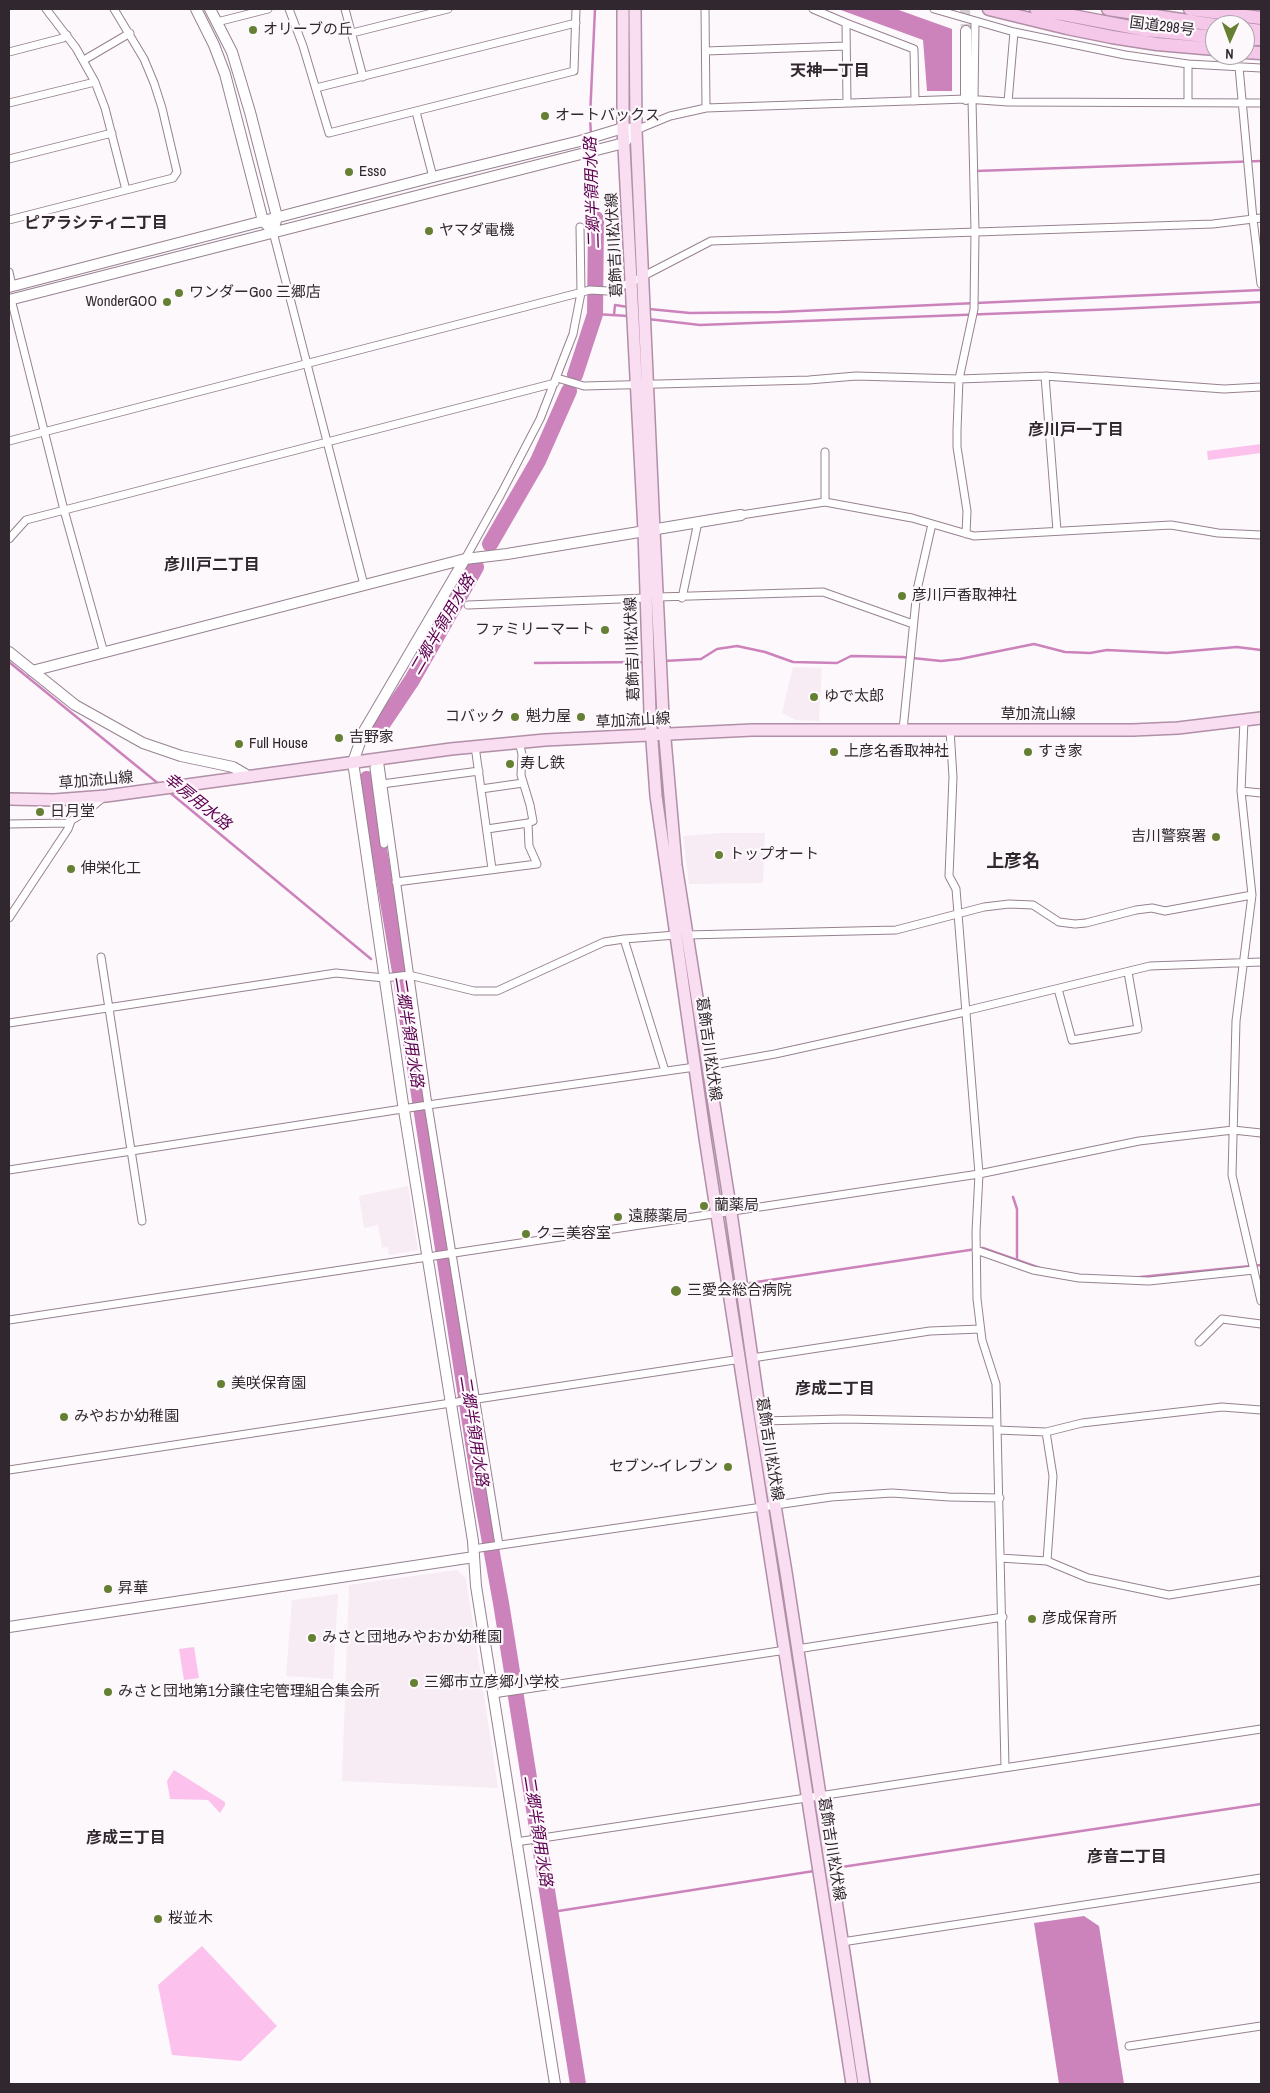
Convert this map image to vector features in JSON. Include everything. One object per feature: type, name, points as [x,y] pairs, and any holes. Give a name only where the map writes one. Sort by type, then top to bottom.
[{"type":"highway","name":"国道298号","points":[[989,9],[1112,37],[1205,49]]},
{"type":"highway","points":[[1036,9],[1120,26],[1205,35]]},
{"type":"highway","points":[[1108,9],[1205,24]]},
{"type":"highway","points":[[1190,9],[1261,18]]},
{"type":"main road","name":"葛飾吉川松伏線","points":[[623,9],[623,128],[632,282],[642,385]]},
{"type":"main road","name":"葛飾吉川松伏線","points":[[635,9],[636,130],[642,275],[642,385],[652,598],[681,935]]},
{"type":"main road","name":"葛飾吉川松伏線","points":[[652,598],[651,735],[660,832],[681,935],[701,1066],[717,1214],[746,1358],[761,1420],[775,1504],[808,1798],[852,2084]]},
{"type":"main road","name":"草加流山線","points":[[9,799],[54,800],[106,796],[353,762],[376,763],[475,746],[519,742],[752,730],[1134,730],[1178,728],[1261,718]]},
{"type":"main road","name":"葛飾吉川松伏線","points":[[701,1066],[730,1212],[763,1506],[820,1796],[864,2084]]},
{"type":"street","points":[[46,9],[84,60],[95,82],[112,133],[126,190]]},
{"type":"street","points":[[9,220],[173,178],[177,172],[162,108],[144,59],[114,9]]},
{"type":"street","points":[[196,9],[214,45],[225,74],[264,221],[273,232],[364,585]]},
{"type":"street","points":[[210,9],[232,52],[245,94],[277,217],[273,232]]},
{"type":"street","points":[[217,22],[268,9]]},
{"type":"street","points":[[289,9],[329,133],[574,71],[576,9]]},
{"type":"street","points":[[346,9],[363,76]]},
{"type":"street","points":[[352,33],[448,9]]},
{"type":"street","points":[[705,9],[706,108]]},
{"type":"street","points":[[815,9],[914,49],[916,101]]},
{"type":"street","points":[[934,9],[1014,32],[1125,55],[1188,64],[1261,68]]},
{"type":"street","points":[[316,88],[576,22]]},
{"type":"street","points":[[971,100],[975,22]]},
{"type":"street","points":[[846,23],[847,103]]},
{"type":"street","points":[[966,31],[971,100],[975,231],[974,309],[959,379],[957,447],[967,511],[966,534]]},
{"type":"street","points":[[1008,102],[1014,32]]},
{"type":"street","points":[[84,60],[130,33]]},
{"type":"street","points":[[9,52],[63,38],[67,35]]},
{"type":"street","points":[[706,52],[846,46]]},
{"type":"street","points":[[1188,64],[1188,102]]},
{"type":"street","points":[[1239,67],[1261,284]]},
{"type":"street","points":[[9,104],[95,82]]},
{"type":"street","points":[[104,653],[64,510],[10,300],[624,143],[636,130],[670,116],[706,108],[971,100],[1008,102],[1261,103]]},
{"type":"street","points":[[416,112],[433,177]]},
{"type":"street","points":[[9,272],[11,287],[277,217],[580,141],[623,128],[636,130]]},
{"type":"street","points":[[9,159],[112,133]]},
{"type":"street","points":[[9,441],[590,290],[608,291],[632,282],[642,275],[711,241],[1213,224],[1261,218]]},
{"type":"street","points":[[555,2084],[476,1586],[477,1551],[450,1403],[384,978],[353,762],[364,731],[465,559],[524,451],[556,380],[573,334],[581,293],[580,227]]},
{"type":"street","points":[[9,539],[26,520],[556,380],[584,386],[809,380],[856,376],[959,379],[1045,376],[1224,389],[1261,387]]},
{"type":"street","points":[[1045,376],[1057,531]]},
{"type":"street","points":[[824,452],[825,502]]},
{"type":"street","points":[[32,671],[465,559],[495,556],[825,502],[881,511],[966,534],[994,536],[1171,525],[1218,533],[1261,535]]},
{"type":"street","points":[[682,598],[698,522]]},
{"type":"street","points":[[903,730],[917,590],[932,524]]},
{"type":"street","points":[[468,605],[823,592],[914,624]]},
{"type":"street","points":[[9,652],[74,705],[143,743],[181,756],[233,767],[250,777]]},
{"type":"street","points":[[1244,720],[1241,791],[1252,895],[1236,1021],[1232,1174],[1261,1301]]},
{"type":"street","points":[[950,730],[953,777],[949,876],[956,889],[979,1174],[976,1250],[980,1329],[996,1384],[1005,1767]]},
{"type":"street","points":[[487,828],[533,821],[521,775],[522,754],[519,742]]},
{"type":"street","points":[[475,746],[492,869]]},
{"type":"street","points":[[376,763],[382,784],[409,975],[422,1106],[452,1254],[496,1546]]},
{"type":"street","points":[[376,763],[384,844]]},
{"type":"street","points":[[382,784],[479,771]]},
{"type":"street","points":[[481,789],[523,783]]},
{"type":"street","points":[[1241,791],[1261,793]]},
{"type":"street","points":[[9,824],[67,823],[87,811],[106,796]]},
{"type":"street","points":[[9,918],[68,830],[71,821]]},
{"type":"street","points":[[396,882],[537,864],[529,846],[528,823]]},
{"type":"street","points":[[9,1023],[336,973],[384,978],[409,975],[474,991],[497,991],[604,942],[624,939],[681,935],[896,930],[994,905],[1033,905],[1059,922],[1075,924],[1136,910],[1152,908],[1165,911],[1252,895]]},
{"type":"street","points":[[624,939],[665,1071]]},
{"type":"street","points":[[100,957],[142,1221]]},
{"type":"street","points":[[9,1170],[782,1053],[965,1012],[1150,966],[1261,962]]},
{"type":"street","points":[[1058,989],[1072,1040],[1138,1029],[1128,972]]},
{"type":"street","points":[[9,1320],[979,1174],[1139,1141],[1233,1130],[1261,1133]]},
{"type":"street","points":[[976,1250],[1041,1272],[1079,1278],[1149,1281],[1254,1270]]},
{"type":"street","points":[[1199,1342],[1222,1319],[1261,1324]]},
{"type":"street","points":[[9,1470],[930,1331],[980,1329]]},
{"type":"street","points":[[761,1420],[844,1419],[997,1426],[1046,1432],[1082,1423],[1222,1407],[1261,1410]]},
{"type":"street","points":[[1046,1432],[1053,1476],[1047,1561]]},
{"type":"street","points":[[9,1627],[477,1551],[496,1546],[831,1496],[892,1493],[1000,1498]]},
{"type":"street","points":[[1000,1558],[1047,1561],[1088,1578],[1169,1595],[1261,1580]]},
{"type":"street","points":[[493,1694],[1002,1617]]},
{"type":"street","points":[[516,1842],[1261,1729]]},
{"type":"street","points":[[842,1942],[1261,1878]]},
{"type":"street","points":[[1129,2046],[1261,2026]]},
{"type":"shaded area","points":[[838,9],[896,9],[952,29],[952,91],[927,91],[923,40]]},
{"type":"shaded area","points":[[1261,444],[1261,453],[1208,460],[1207,451]]},
{"type":"shaded area","points":[[793,667],[822,668],[819,721],[796,720],[782,713]]},
{"type":"shaded area","points":[[721,833],[765,833],[763,883],[689,884],[683,836]]},
{"type":"shaded area","points":[[408,1186],[418,1250],[389,1255],[388,1247],[382,1248],[378,1225],[364,1228],[359,1196]]},
{"type":"shaded area","name":"三郷市立彦郷小学校","points":[[457,1570],[466,1578],[498,1788],[342,1781],[349,1585]]},
{"type":"shaded area","name":"みさと団地みやおか幼稚園","points":[[338,1594],[333,1679],[286,1676],[292,1600]]},
{"type":"shaded area","points":[[194,1647],[199,1678],[184,1680],[179,1649]]},
{"type":"shaded area","points":[[174,1770],[225,1802],[220,1813],[208,1800],[170,1799],[167,1781]]},
{"type":"shaded area","points":[[1084,1916],[1099,1926],[1124,2084],[1059,2084],[1034,1923]]},
{"type":"shaded area","points":[[202,1946],[277,2026],[241,2061],[172,2055],[158,1985]]},
{"type":"waterway","name":"二郷半領用水路","points":[[591,135],[590,117],[595,9]]},
{"type":"waterway","name":"二郷半領用水路","points":[[592,153],[596,219]]},
{"type":"waterway","points":[[976,171],[1261,161]]},
{"type":"waterway","name":"二郷半領用水路","points":[[575,375],[595,314],[596,219]]},
{"type":"waterway","points":[[649,309],[690,313],[779,312],[1261,290]]},
{"type":"waterway","points":[[648,319],[700,325],[1261,302]]},
{"type":"waterway","points":[[614,315],[615,305],[628,307]]},
{"type":"waterway","points":[[595,314],[628,316]]},
{"type":"waterway","name":"二郷半領用水路","points":[[490,544],[538,461],[569,391]]},
{"type":"waterway","name":"二郷半領用水路","points":[[377,732],[412,680],[476,567]]},
{"type":"waterway","points":[[664,661],[701,659],[717,649],[737,646],[765,652],[793,662],[837,663],[851,656],[903,657],[941,661],[1034,644],[1065,652],[1090,653],[1107,650],[1167,653],[1237,647],[1261,650]]},
{"type":"waterway","name":"幸房用水路","points":[[9,662],[160,785]]},
{"type":"waterway","points":[[535,663],[644,662]]},
{"type":"waterway","name":"二郷半領用水路","points":[[367,779],[400,972],[480,1487],[501,1603],[578,2084]]},
{"type":"waterway","name":"幸房用水路","points":[[168,791],[371,959]]},
{"type":"waterway","points":[[1013,1197],[1017,1209],[1017,1260]]},
{"type":"waterway","points":[[750,1283],[983,1248],[1040,1268]]},
{"type":"waterway","points":[[1140,1277],[1261,1265]]},
{"type":"waterway","points":[[835,1868],[1261,1804]]},
{"type":"waterway","points":[[552,1912],[814,1871]]},
{"type":"tunnel","points":[[965,9],[966,31]]},
{"type":"place","name":"オリーブの丘","points":[[253,30]]},
{"type":"place","name":"オートバックス","points":[[545,116]]},
{"type":"place","name":"Esso","points":[[349,172]]},
{"type":"place","name":"ヤマダ電機","points":[[429,231]]},
{"type":"place","name":"ワンダーGoo 三郷店","points":[[179,293]]},
{"type":"place","name":"WonderGOO","points":[[167,302]]},
{"type":"place","name":"彦川戸香取神社","points":[[902,596]]},
{"type":"place","name":"ファミリーマート","points":[[605,630]]},
{"type":"place","name":"ゆで太郎","points":[[814,697]]},
{"type":"place","name":"コバック","points":[[515,717]]},
{"type":"place","name":"魁力屋","points":[[581,717]]},
{"type":"place","name":"吉野家","points":[[339,738]]},
{"type":"place","name":"Full House","points":[[239,744]]},
{"type":"place","name":"上彦名香取神社","points":[[834,752]]},
{"type":"place","name":"すき家","points":[[1028,752]]},
{"type":"place","name":"寿し鉄","points":[[510,764]]},
{"type":"place","name":"日月堂","points":[[40,812]]},
{"type":"place","name":"吉川警察署","points":[[1216,837]]},
{"type":"place","name":"トップオート","points":[[719,855]]},
{"type":"place","name":"伸栄化工","points":[[71,869]]},
{"type":"place","name":"蘭薬局","points":[[704,1206]]},
{"type":"place","name":"遠藤薬局","points":[[618,1217]]},
{"type":"place","name":"クニ美容室","points":[[526,1234]]},
{"type":"place","name":"三愛会総合病院","points":[[676,1291]]},
{"type":"place","name":"美咲保育園","points":[[221,1384]]},
{"type":"place","name":"みやおか幼稚園","points":[[64,1417]]},
{"type":"place","name":"セブン-イレブン","points":[[728,1467]]},
{"type":"place","name":"昇華","points":[[108,1589]]},
{"type":"place","name":"彦成保育所","points":[[1032,1619]]},
{"type":"place","name":"みさと団地みやおか幼稚園","points":[[312,1638]]},
{"type":"place","name":"三郷市立彦郷小学校","points":[[414,1683]]},
{"type":"place","name":"みさと団地第1分譲住宅管理組合集会所","points":[[108,1692]]},
{"type":"place","name":"桜並木","points":[[158,1919]]},
{"type":"district","name":"天神一丁目","points":[[830,72]]},
{"type":"district","name":"ピアラシティ二丁目","points":[[96,224]]},
{"type":"district","name":"彦川戸一丁目","points":[[1076,431]]},
{"type":"district","name":"彦川戸二丁目","points":[[212,566]]},
{"type":"district","name":"上彦名","points":[[1013,862]]},
{"type":"district","name":"彦成二丁目","points":[[835,1390]]},
{"type":"district","name":"彦成三丁目","points":[[126,1839]]},
{"type":"district","name":"彦音二丁目","points":[[1127,1858]]}]
